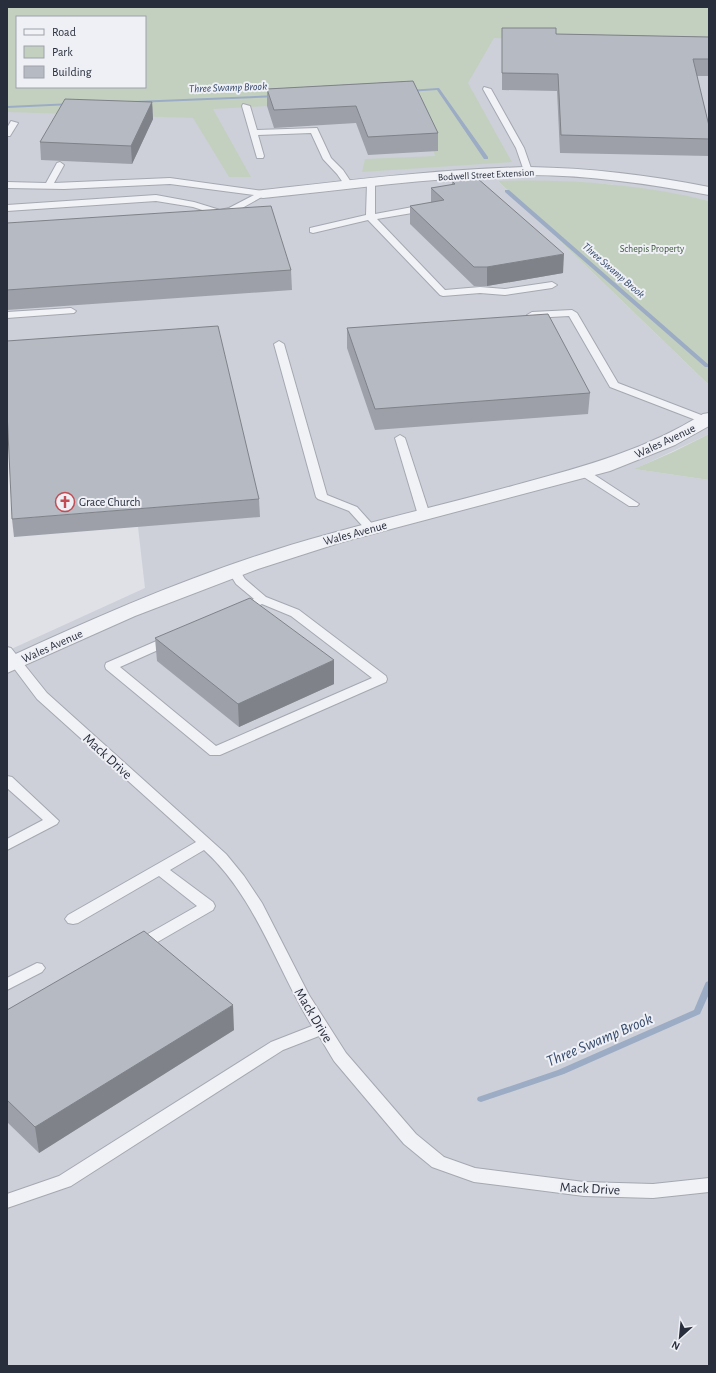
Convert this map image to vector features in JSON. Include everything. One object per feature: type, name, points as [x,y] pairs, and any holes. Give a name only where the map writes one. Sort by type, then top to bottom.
[{"type":"street","name":"Bodwell Street Extension","points":[[263,194],[456,175],[528,171],[627,177],[709,191]]},
{"type":"street","name":"Wales Avenue","points":[[10,660],[234,571],[313,545],[583,472],[631,457],[660,445],[707,419]]},
{"type":"lane","points":[[486,88],[520,148],[528,171]]},
{"type":"lane","points":[[246,106],[260,156]]},
{"type":"lane","points":[[7,134],[14,123]]},
{"type":"lane","points":[[254,133],[314,130],[327,159],[340,172],[349,185]]},
{"type":"lane","points":[[49,186],[60,165]]},
{"type":"lane","points":[[7,185],[49,186],[170,181],[263,194]]},
{"type":"lane","points":[[371,183],[370,217],[443,293],[480,290],[505,292],[552,284]]},
{"type":"lane","points":[[26,207],[39,185]]},
{"type":"lane","points":[[202,216],[232,210],[249,203],[263,194]]},
{"type":"lane","points":[[7,208],[156,198],[194,204],[221,213]]},
{"type":"lane","points":[[313,230],[370,217],[418,209]]},
{"type":"lane","points":[[7,315],[71,311]]},
{"type":"lane","points":[[525,316],[572,312],[614,385],[707,419]]},
{"type":"lane","points":[[279,344],[322,497],[353,509],[371,529]]},
{"type":"lane","points":[[400,438],[424,515]]},
{"type":"lane","points":[[583,472],[633,504]]},
{"type":"lane","points":[[183,635],[111,666],[215,752],[381,679],[295,613],[262,600],[240,581],[234,571]]},
{"type":"lane","points":[[233,613],[262,600]]},
{"type":"lane","name":"Mack Drive","points":[[10,660],[42,696],[221,857],[255,903],[302,997],[340,1057],[410,1139],[438,1162],[474,1174],[519,1182],[584,1189],[653,1191],[709,1185]]},
{"type":"lane","points":[[7,780],[52,821],[7,845]]},
{"type":"lane","points":[[73,919],[205,843]]},
{"type":"lane","points":[[125,954],[208,906],[160,870]]},
{"type":"lane","points":[[7,985],[37,968]]},
{"type":"lane","points":[[7,1201],[65,1181],[237,1073],[277,1046],[322,1029]]},
{"type":"shaded area","points":[[709,7],[709,201],[608,184],[498,181],[709,385],[709,434],[635,469],[709,480],[709,1366],[7,1366],[7,651],[145,588],[138,527],[7,391],[7,100],[454,74],[450,22]]},
{"type":"green space","points":[[7,7],[709,7],[709,51],[494,38],[468,83],[512,162],[362,172],[365,159],[435,156],[420,98],[213,109],[251,177],[229,177],[193,118],[7,112]]},
{"type":"green space","name":"Schepis Property","points":[[498,181],[551,181],[604,184],[657,190],[709,201],[709,385]]},
{"type":"green space","points":[[709,434],[709,480],[634,469],[673,452]]},
{"type":"building","points":[[502,28],[556,28],[556,34],[709,37],[709,59],[693,59],[709,126],[709,139],[561,135],[558,74],[502,73]]},
{"type":"building","points":[[413,81],[438,133],[368,137],[356,106],[274,110],[267,89]]},
{"type":"building","points":[[65,99],[152,102],[131,146],[40,142]]},
{"type":"building","points":[[477,178],[564,254],[487,267],[474,267],[410,206],[444,200],[431,188],[455,184],[452,181]]},
{"type":"building","points":[[271,206],[291,270],[7,290],[7,223]]},
{"type":"building","points":[[548,314],[590,393],[375,409],[347,328]]},
{"type":"building","points":[[218,326],[259,499],[12,519],[7,411],[7,341]]},
{"type":"building","points":[[250,598],[334,660],[238,704],[155,638]]},
{"type":"building","points":[[144,931],[233,1005],[35,1127],[7,1100],[7,1010]]},
{"type":"waterway","name":"Three Swamp Brook","points":[[409,91],[438,89],[486,158]]},
{"type":"waterway","name":"Three Swamp Brook","points":[[135,102],[277,96]]},
{"type":"waterway","name":"Three Swamp Brook","points":[[7,107],[71,104]]},
{"type":"waterway","name":"Three Swamp Brook","points":[[507,191],[707,366]]},
{"type":"waterway","name":"Three Swamp Brook","points":[[481,1099],[561,1072],[697,1012],[709,984]]},
{"type":"place","name":"Grace Church","points":[[65,502]]}]
